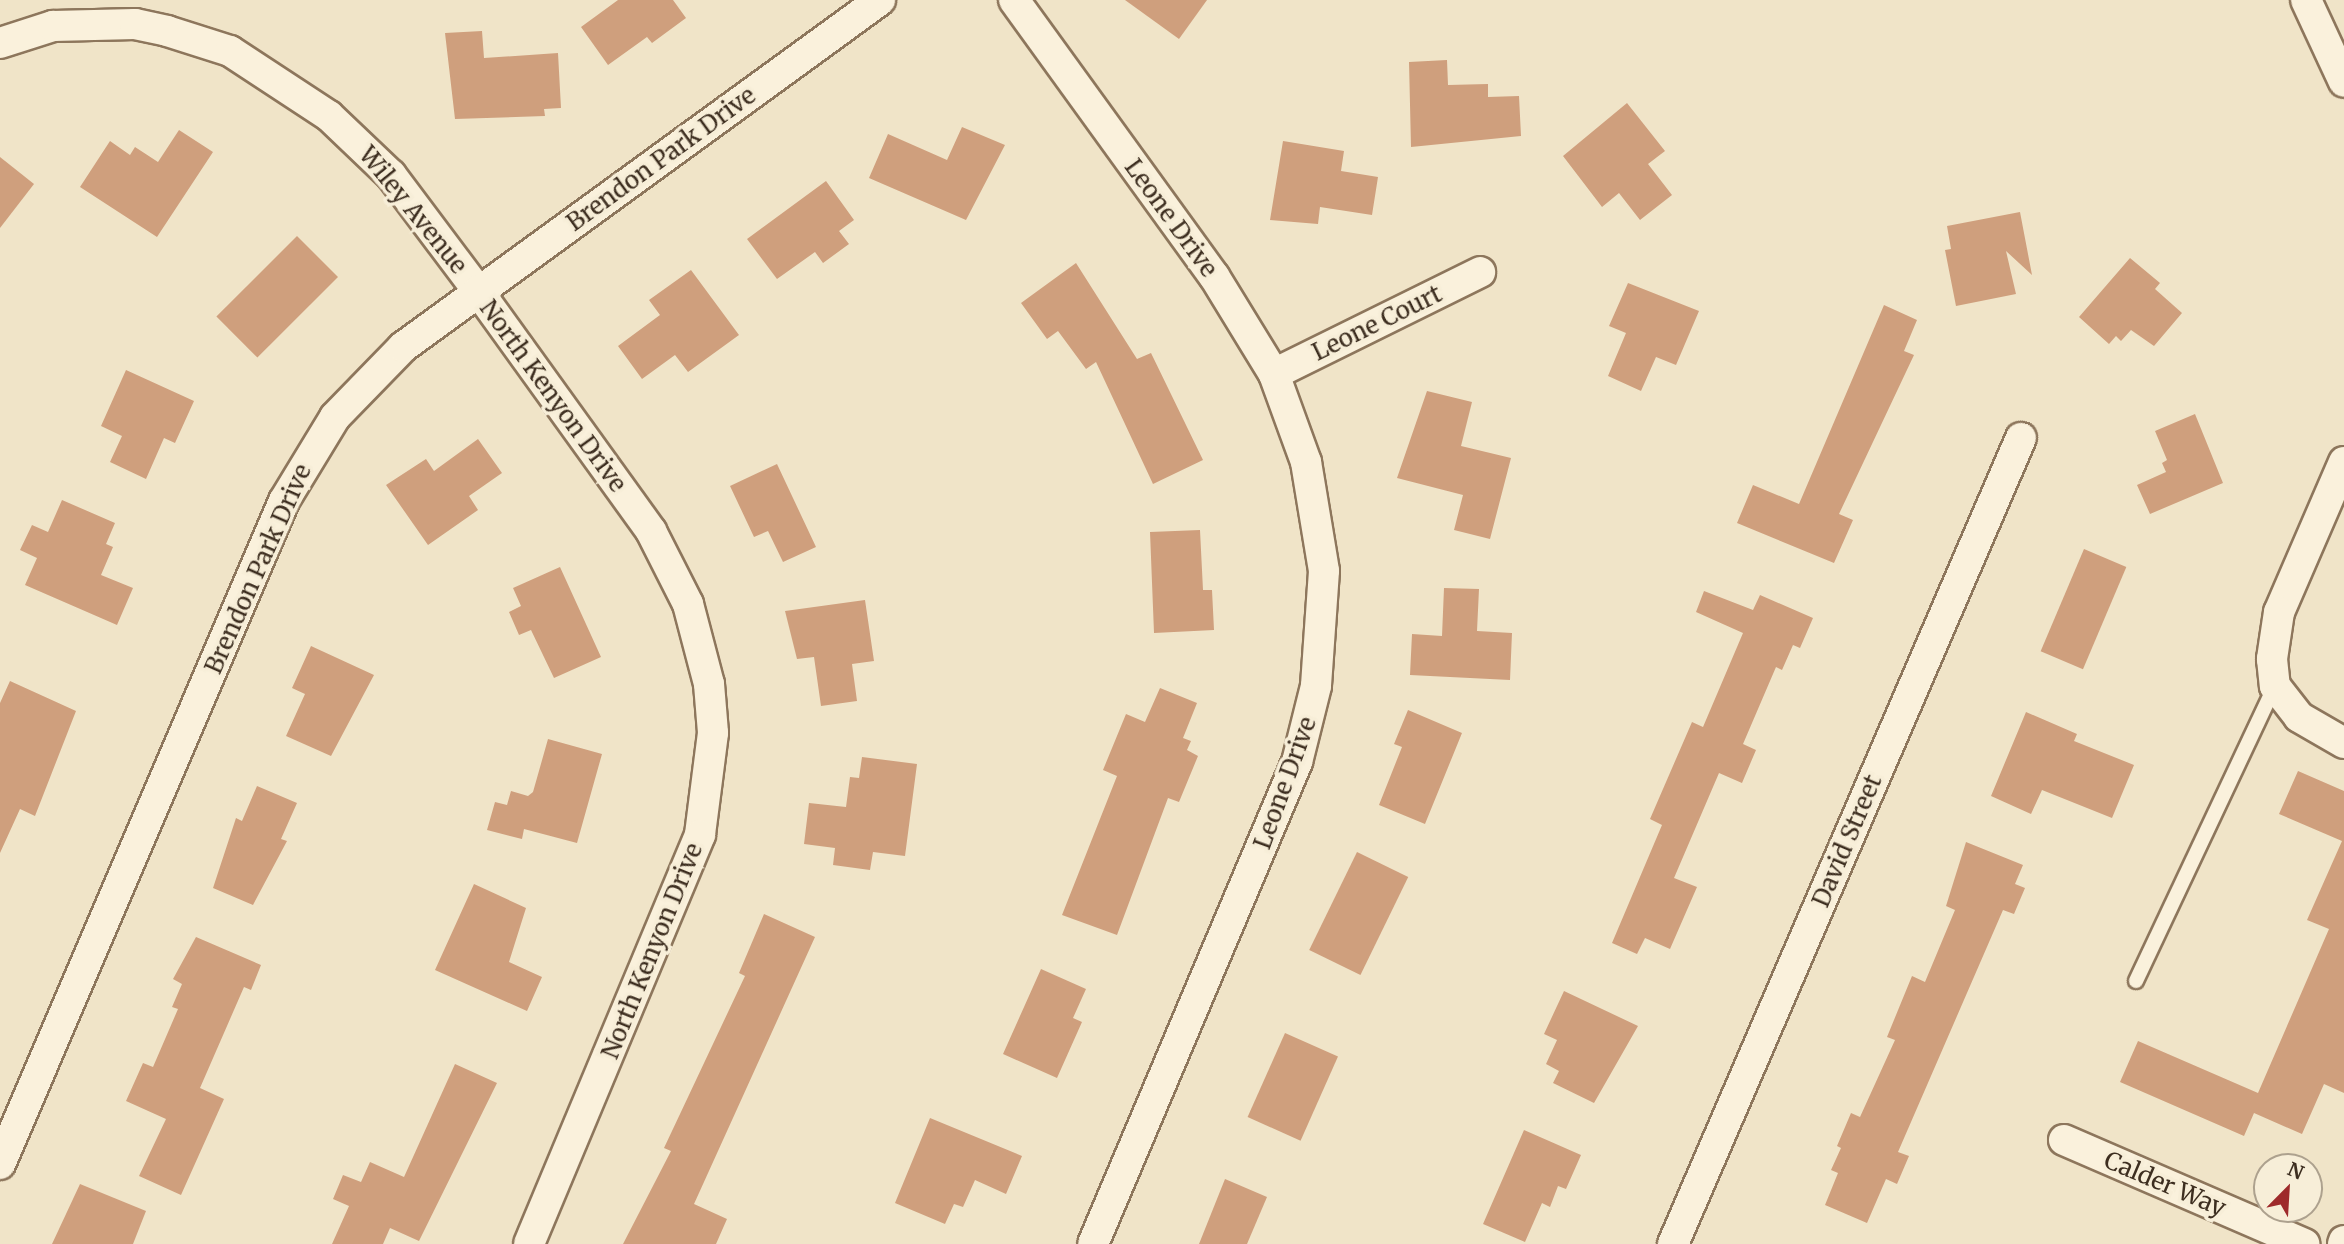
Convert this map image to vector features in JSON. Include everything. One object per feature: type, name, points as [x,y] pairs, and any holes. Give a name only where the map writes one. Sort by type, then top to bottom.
[{"type":"street","name":"Brendon Park Drive","points":[[0,1164],[299,471],[335,417],[379,369],[478,291],[880,0]]},
{"type":"street","name":"Leone Drive","points":[[1014,0],[1214,276],[1273,374],[1302,446],[1321,540],[1324,628],[1311,712],[1293,774],[1093,1244]]},
{"type":"street","points":[[2306,0],[2344,82]]},
{"type":"street","name":"Wiley Avenue","points":[[0,43],[53,26],[102,23],[167,31],[230,51],[329,116],[367,150],[478,291]]},
{"type":"street","name":"Leone Court","points":[[1273,374],[1480,272]]},
{"type":"street","name":"North Kenyon Drive","points":[[478,291],[660,546],[698,637],[713,733],[707,801],[690,867],[529,1244]]},
{"type":"street","name":"David Street","points":[[1673,1244],[2021,438]]},
{"type":"street","points":[[2344,462],[2274,627],[2275,686],[2299,717],[2344,743]]},
{"type":"street","name":"Calder Way","points":[[2064,1140],[2304,1244]]},
{"type":"lane","points":[[2136,981],[2275,686]]},
{"type":"building","points":[[618,0],[673,0],[686,18],[652,43],[647,37],[608,65],[581,27]]},
{"type":"building","points":[[1125,0],[1207,0],[1179,39]]},
{"type":"building","points":[[482,31],[484,58],[558,53],[561,108],[544,109],[545,116],[455,119],[445,33]]},
{"type":"building","points":[[1447,60],[1448,85],[1488,84],[1488,97],[1519,96],[1521,136],[1411,147],[1409,62]]},
{"type":"building","points":[[1627,103],[1665,151],[1648,164],[1672,195],[1640,220],[1619,193],[1602,207],[1563,156]]},
{"type":"building","points":[[962,127],[1005,145],[966,220],[869,178],[888,134],[947,160]]},
{"type":"building","points":[[179,130],[213,152],[157,237],[80,187],[110,141],[130,155],[135,147],[158,162]]},
{"type":"building","points":[[1283,141],[1344,151],[1341,171],[1378,177],[1372,215],[1320,207],[1318,224],[1270,220]]},
{"type":"building","points":[[0,157],[34,184],[0,228]]},
{"type":"building","points":[[826,181],[854,220],[839,231],[849,244],[823,263],[815,252],[777,279],[747,239]]},
{"type":"building","points":[[2020,212],[2032,275],[2006,251],[2016,294],[1956,306],[1945,250],[1951,249],[1947,226]]},
{"type":"building","points":[[297,236],[338,277],[257,358],[216,317]]},
{"type":"building","points":[[2130,258],[2160,283],[2155,289],[2182,313],[2154,346],[2131,330],[2121,341],[2116,336],[2109,344],[2079,317]]},
{"type":"building","points":[[1076,263],[1137,359],[1151,353],[1203,460],[1153,484],[1096,362],[1086,369],[1058,331],[1047,339],[1021,303]]},
{"type":"building","points":[[691,270],[739,335],[688,372],[675,355],[642,379],[618,346],[660,315],[649,300]]},
{"type":"building","points":[[1628,283],[1699,311],[1676,365],[1656,357],[1641,391],[1608,376],[1626,333],[1609,326]]},
{"type":"building","points":[[1884,305],[1917,320],[1904,351],[1914,355],[1839,514],[1853,520],[1834,563],[1737,523],[1753,485],[1799,504]]},
{"type":"building","points":[[126,370],[194,401],[175,443],[164,438],[146,479],[110,462],[122,436],[101,426]]},
{"type":"building","points":[[1427,391],[1472,402],[1461,446],[1511,458],[1490,539],[1454,530],[1463,495],[1397,478]]},
{"type":"building","points":[[2195,414],[2223,483],[2150,514],[2137,485],[2166,472],[2162,463],[2167,460],[2155,431]]},
{"type":"building","points":[[478,439],[502,473],[469,496],[478,510],[428,545],[386,485],[426,459],[434,471]]},
{"type":"building","points":[[777,464],[816,547],[783,562],[768,531],[754,537],[730,486]]},
{"type":"building","points":[[62,500],[115,523],[106,544],[113,547],[101,575],[133,588],[117,625],[25,585],[37,558],[20,550],[32,525],[48,532]]},
{"type":"building","points":[[1200,530],[1203,590],[1212,590],[1214,630],[1154,633],[1150,532]]},
{"type":"building","points":[[2084,549],[2126,567],[2083,669],[2041,651]]},
{"type":"building","points":[[560,567],[601,657],[554,678],[531,630],[519,635],[509,612],[521,606],[513,588]]},
{"type":"building","points":[[1444,588],[1479,589],[1477,631],[1512,633],[1510,680],[1410,675],[1412,634],[1442,636]]},
{"type":"building","points":[[1704,591],[1753,610],[1760,595],[1813,618],[1800,648],[1793,645],[1782,670],[1776,667],[1743,744],[1756,750],[1742,783],[1719,773],[1674,878],[1697,887],[1670,949],[1645,938],[1637,954],[1612,943],[1662,825],[1650,819],[1692,722],[1703,727],[1743,633],[1696,612]]},
{"type":"building","points":[[865,600],[874,661],[852,664],[857,701],[821,706],[814,657],[797,659],[785,611]]},
{"type":"building","points":[[311,646],[374,675],[331,756],[286,736],[305,694],[292,688]]},
{"type":"building","points":[[10,681],[76,711],[35,816],[20,809],[0,853],[0,703]]},
{"type":"building","points":[[1160,688],[1197,703],[1183,738],[1191,741],[1187,750],[1198,756],[1179,802],[1168,798],[1117,935],[1062,915],[1117,776],[1103,770],[1126,714],[1145,722]]},
{"type":"building","points":[[1408,710],[1462,733],[1425,824],[1379,805],[1402,747],[1394,744]]},
{"type":"building","points":[[2026,712],[2077,734],[2074,741],[2134,765],[2112,818],[2042,790],[2031,814],[1991,796]]},
{"type":"building","points":[[548,739],[602,754],[577,843],[524,829],[522,839],[487,830],[495,802],[507,805],[511,791],[528,796],[533,792]]},
{"type":"building","points":[[862,757],[917,764],[905,856],[873,852],[870,870],[833,865],[835,848],[804,844],[809,803],[846,807],[850,777],[859,778]]},
{"type":"building","points":[[2298,771],[2344,791],[2344,1093],[2324,1084],[2302,1134],[2254,1113],[2244,1136],[2120,1082],[2138,1041],[2258,1093],[2329,929],[2307,920],[2342,841],[2279,814]]},
{"type":"building","points":[[257,786],[297,803],[281,839],[287,841],[253,905],[213,888],[236,818],[242,821]]},
{"type":"building","points":[[1966,842],[2023,865],[2015,884],[2025,888],[2014,914],[2003,910],[1898,1152],[1909,1156],[1897,1184],[1886,1179],[1867,1223],[1825,1205],[1838,1173],[1831,1170],[1841,1148],[1837,1146],[1851,1113],[1860,1117],[1895,1040],[1887,1037],[1912,976],[1925,982],[1955,910],[1946,906]]},
{"type":"building","points":[[1357,852],[1408,877],[1360,975],[1309,950]]},
{"type":"building","points":[[474,884],[526,908],[509,962],[542,977],[527,1011],[435,970]]},
{"type":"building","points":[[764,914],[815,937],[694,1204],[727,1219],[716,1244],[623,1244],[671,1151],[664,1148],[745,976],[739,973]]},
{"type":"building","points":[[196,937],[261,965],[251,990],[244,987],[200,1088],[224,1099],[181,1195],[139,1176],[166,1119],[126,1101],[143,1063],[153,1067],[178,1009],[172,1007],[182,984],[173,979]]},
{"type":"building","points":[[1041,969],[1086,989],[1073,1018],[1082,1022],[1057,1078],[1003,1054]]},
{"type":"building","points":[[1564,991],[1638,1026],[1594,1103],[1553,1083],[1559,1071],[1546,1064],[1557,1040],[1544,1034]]},
{"type":"building","points":[[1285,1033],[1338,1057],[1301,1141],[1248,1117]]},
{"type":"building","points":[[455,1064],[497,1083],[419,1241],[390,1228],[383,1244],[332,1244],[349,1206],[333,1199],[343,1175],[361,1182],[370,1162],[404,1177]]},
{"type":"building","points":[[930,1118],[1022,1156],[1006,1194],[975,1180],[963,1207],[954,1204],[945,1224],[895,1203]]},
{"type":"building","points":[[1524,1130],[1581,1155],[1566,1189],[1558,1186],[1550,1207],[1542,1203],[1525,1242],[1483,1224]]},
{"type":"building","points":[[1225,1179],[1267,1197],[1247,1244],[1199,1244]]},
{"type":"building","points":[[80,1184],[146,1211],[133,1244],[52,1244]]}]
